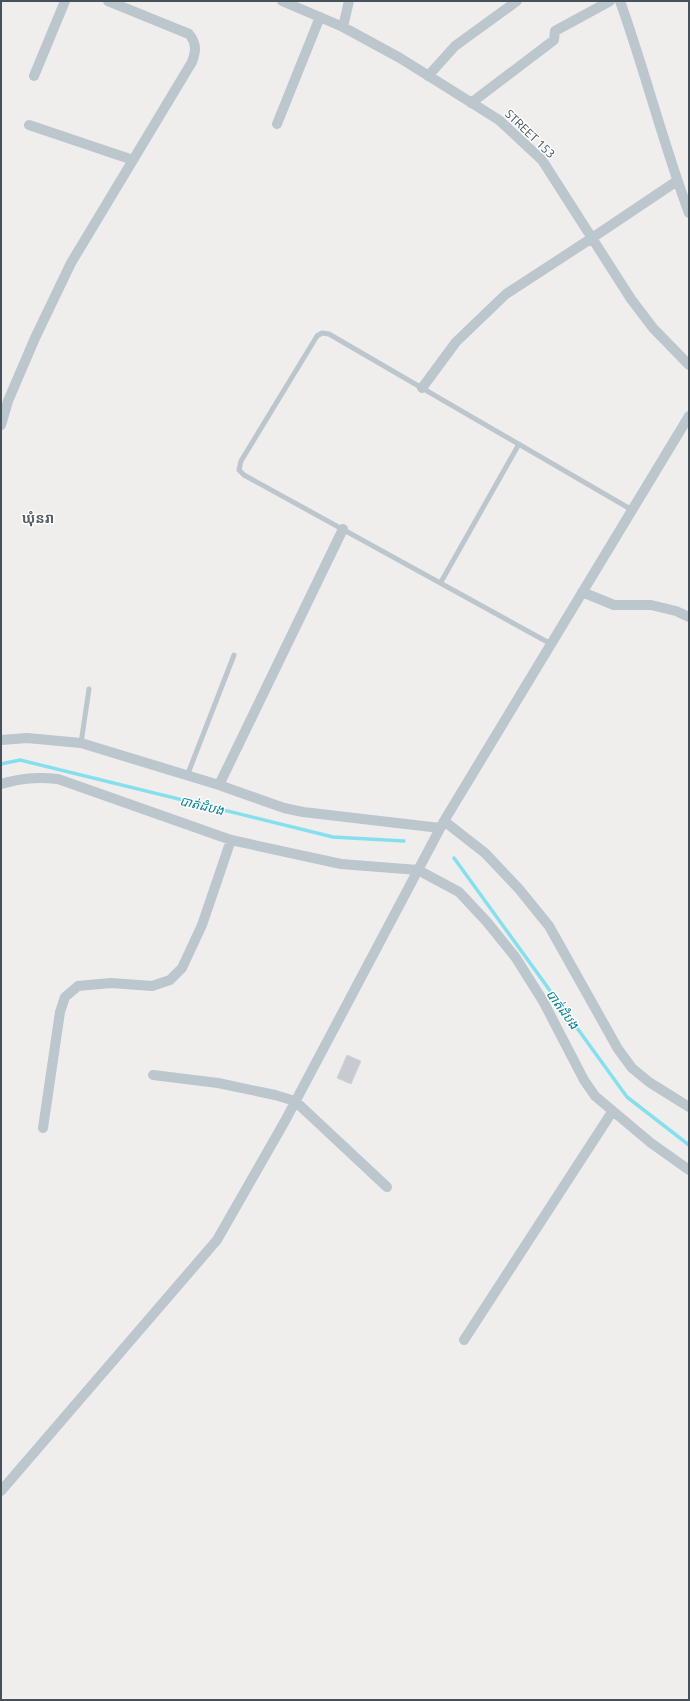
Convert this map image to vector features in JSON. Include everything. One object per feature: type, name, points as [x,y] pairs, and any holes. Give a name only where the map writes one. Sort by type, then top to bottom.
[{"type":"street","points":[[34,76],[65,1]]},
{"type":"street","points":[[1,425],[8,401],[35,338],[71,263],[192,62],[196,51],[194,40],[189,34],[125,4],[108,1]]},
{"type":"street","name":"STREET 153","points":[[282,1],[343,27],[400,58],[499,120],[542,160],[631,299],[653,328],[689,365]]},
{"type":"street","points":[[343,27],[349,1]]},
{"type":"street","points":[[428,76],[455,46],[517,1]]},
{"type":"street","points":[[471,103],[554,40],[555,31],[610,1]]},
{"type":"street","points":[[620,1],[636,46],[677,181],[689,213]]},
{"type":"street","points":[[277,124],[320,17]]},
{"type":"street","points":[[29,125],[133,160]]},
{"type":"street","points":[[422,388],[456,342],[506,294],[677,181]]},
{"type":"street","points":[[1,1491],[216,1240],[295,1101],[442,825],[689,416]]},
{"type":"street","points":[[219,785],[343,529]]},
{"type":"street","points":[[582,592],[614,605],[651,605],[676,611],[689,617]]},
{"type":"street","points":[[1,740],[27,738],[81,743],[219,785],[291,809],[442,825],[486,853],[519,889],[549,926],[618,1049],[632,1068],[649,1082],[689,1107]]},
{"type":"street","points":[[1,784],[24,778],[40,777],[58,779],[231,840],[341,864],[418,870],[459,892],[487,922],[516,958],[543,1001],[584,1080],[595,1096],[612,1112],[651,1143],[689,1170]]},
{"type":"street","points":[[43,1128],[60,1012],[65,997],[78,986],[111,983],[152,986],[170,980],[182,968],[202,925],[231,840]]},
{"type":"street","points":[[153,1075],[218,1084],[275,1095],[295,1101],[387,1187]]},
{"type":"street","points":[[464,1340],[612,1112]]},
{"type":"lane","points":[[551,644],[441,582],[244,475],[239,470],[241,461],[317,336],[322,333],[329,334],[632,510]]},
{"type":"lane","points":[[441,582],[519,444]]},
{"type":"lane","points":[[187,776],[234,655]]},
{"type":"lane","points":[[81,743],[89,689]]},
{"type":"building","points":[[347,1055],[361,1061],[351,1084],[337,1078]]},
{"type":"waterway","name":"បាត់ដំបង","points":[[1,764],[20,760],[333,837],[404,841]]},
{"type":"waterway","name":"បាត់ដំបង","points":[[454,858],[627,1097],[689,1145]]},
{"type":"district","name":"ឃុំនរា","points":[[38,518]]}]
